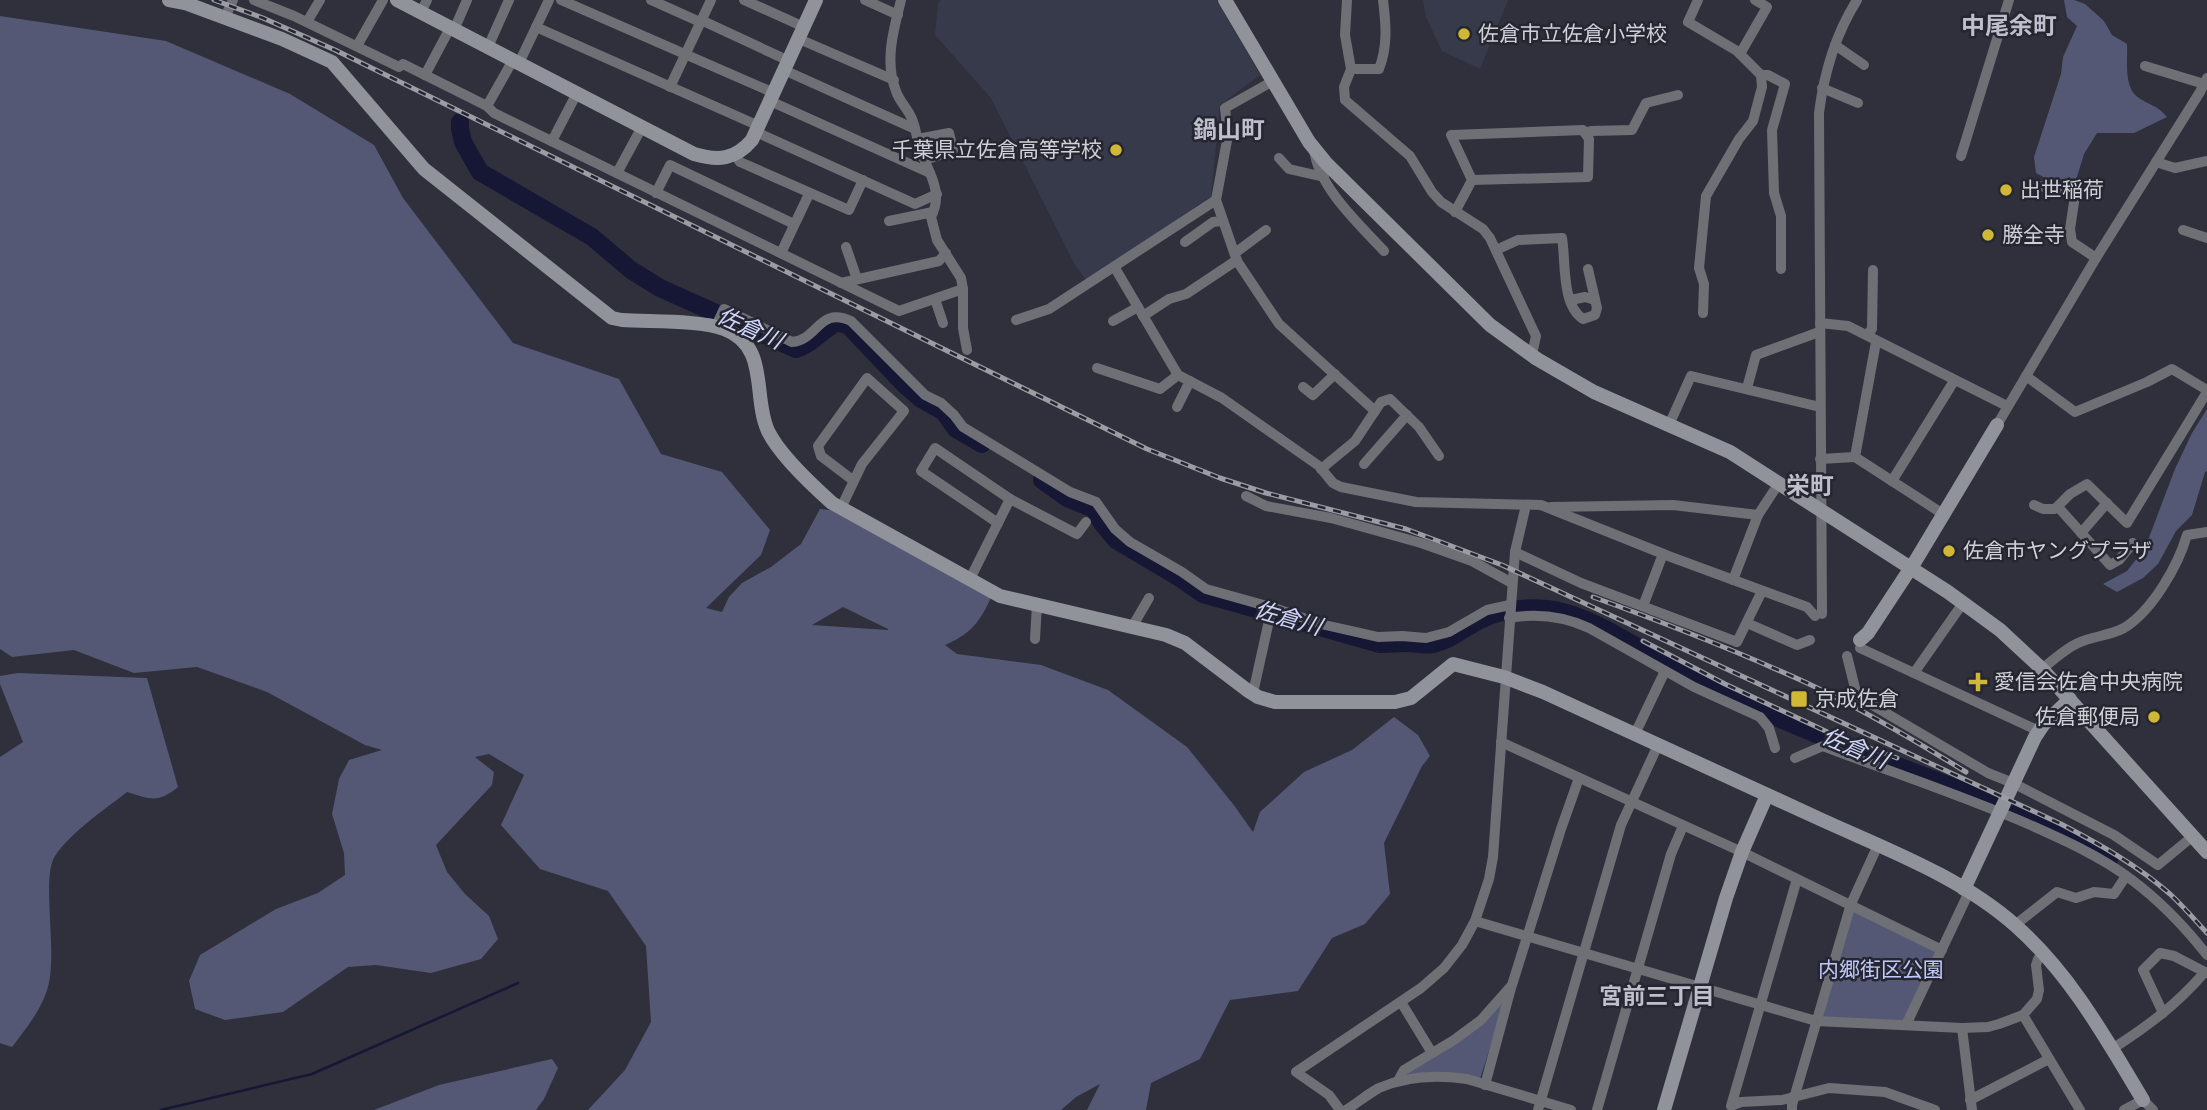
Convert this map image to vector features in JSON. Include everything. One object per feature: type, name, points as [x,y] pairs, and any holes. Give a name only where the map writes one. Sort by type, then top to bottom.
[{"type":"street","points":[[169,0],[185,3],[282,38],[332,62],[424,169],[611,318],[716,326],[739,338],[749,348],[755,360],[764,418],[775,443],[820,492],[841,508],[1000,596],[1166,635],[1185,643],[1253,693],[1275,702],[1395,702],[1410,698],[1453,664],[1504,677],[1543,692],[1930,869],[2015,925],[2043,953],[2084,1002],[2148,1105],[2124,1110]]},
{"type":"street","points":[[225,17],[233,0]]},
{"type":"street","points":[[254,0],[273,3],[399,67],[403,64],[487,106],[494,113],[899,311],[963,289]]},
{"type":"street","points":[[307,22],[320,0]]},
{"type":"street","points":[[357,46],[383,0]]},
{"type":"street","points":[[397,0],[424,6],[452,29],[694,154],[713,159],[735,155],[746,148],[817,0]]},
{"type":"street","points":[[425,75],[467,0]]},
{"type":"street","points":[[488,47],[509,0]]},
{"type":"street","points":[[487,106],[516,62],[549,0]]},
{"type":"street","points":[[561,0],[685,55],[930,173]]},
{"type":"street","points":[[651,0],[701,21],[916,134],[949,133],[953,150],[925,160]]},
{"type":"street","points":[[670,87],[711,0]]},
{"type":"street","points":[[744,0],[801,33],[894,80]]},
{"type":"street","points":[[865,0],[898,15]]},
{"type":"street","points":[[901,0],[890,43],[895,90],[913,120],[937,194],[937,206],[931,217],[937,240],[961,278],[963,328],[967,350]]},
{"type":"street","points":[[1225,0],[1314,148],[1326,163],[1490,325],[1532,355],[1594,392],[1730,452],[1911,568],[2000,630],[2042,668],[2207,852]]},
{"type":"street","points":[[1347,0],[1345,36],[1351,69],[1344,87],[1345,100],[1410,156],[1441,202],[1483,229],[1496,250],[1536,336],[1532,355]]},
{"type":"street","points":[[1351,69],[1379,69],[1385,53],[1386,24],[1382,0]]},
{"type":"street","points":[[1698,0],[1688,22],[1740,54],[1761,75],[1762,87],[1753,121],[1739,139],[1706,196],[1699,268],[1704,284],[1703,313]]},
{"type":"street","points":[[1740,54],[1767,7],[1755,0]]},
{"type":"street","points":[[1544,507],[1807,607],[1819,615],[1819,113],[1829,58],[1857,0]]},
{"type":"street","points":[[1961,156],[2009,0]]},
{"type":"street","points":[[536,27],[670,87],[915,204],[937,194]]},
{"type":"street","points":[[1835,45],[1864,65]]},
{"type":"street","points":[[2039,731],[1914,673],[1860,644],[1911,568],[2205,81],[2146,66]]},
{"type":"street","points":[[1761,75],[1768,75],[1785,84],[1772,130],[1774,193],[1781,216],[1781,269]]},
{"type":"street","points":[[1273,81],[1225,108],[1228,135],[1216,200],[1236,256],[1279,324],[1375,411]]},
{"type":"street","points":[[1822,88],[1858,103]]},
{"type":"street","points":[[552,141],[577,93]]},
{"type":"street","points":[[1585,134],[1591,131],[1632,130],[1646,103],[1678,94]]},
{"type":"street","points":[[617,173],[642,127]]},
{"type":"street","points":[[1583,130],[1589,139],[1588,177],[1472,180],[1451,135],[1583,130]]},
{"type":"street","points":[[1314,148],[1315,163],[1343,208],[1384,251]]},
{"type":"street","points":[[735,155],[740,162],[849,210],[863,180]]},
{"type":"street","points":[[1279,158],[1289,169],[1324,177]]},
{"type":"street","points":[[2156,162],[2175,168],[2207,162]]},
{"type":"street","points":[[656,193],[670,165],[794,224]]},
{"type":"street","points":[[1455,212],[1472,180]]},
{"type":"street","points":[[2035,186],[2077,189],[2070,229],[2072,242],[2096,258]]},
{"type":"street","points":[[780,253],[809,194]]},
{"type":"street","points":[[1016,320],[1049,309],[1216,200]]},
{"type":"street","points":[[888,221],[933,212]]},
{"type":"street","points":[[1185,242],[1213,222],[1223,221]]},
{"type":"street","points":[[1113,321],[1186,294],[1266,230]]},
{"type":"street","points":[[2183,230],[2207,238]]},
{"type":"street","points":[[1496,250],[1518,240],[1562,237],[1565,253],[1564,275],[1577,315],[1583,319],[1595,315],[1597,308],[1588,269]]},
{"type":"street","points":[[846,247],[857,279]]},
{"type":"street","points":[[841,283],[939,261],[946,253]]},
{"type":"street","points":[[1115,268],[1178,375],[1222,398],[1321,469],[1340,487],[1416,502],[1544,507],[1672,505],[1758,515]]},
{"type":"street","points":[[1855,457],[1872,338],[1873,270]]},
{"type":"street","points":[[1571,300],[1585,297],[1595,300]]},
{"type":"street","points":[[935,299],[943,323]]},
{"type":"street","points":[[716,326],[724,309],[792,342],[808,337],[822,321],[832,317],[851,321],[925,395],[941,404],[963,427],[1070,492],[1096,502],[1115,529],[1130,542],[1206,589],[1270,613],[1378,637],[1426,638],[1450,632],[1487,610],[1510,605]]},
{"type":"street","points":[[1747,388],[1756,355],[1819,328],[1847,326],[2007,406]]},
{"type":"street","points":[[1097,368],[1160,389],[1178,375]]},
{"type":"street","points":[[2026,376],[2075,412],[2172,369],[2207,391],[2126,523],[2087,484],[2070,494],[2054,509],[2043,509],[2034,505]]},
{"type":"street","points":[[1303,387],[1313,395],[1335,374]]},
{"type":"street","points":[[1669,425],[1691,376],[1820,407]]},
{"type":"street","points":[[841,508],[854,481],[862,464],[904,411],[867,378],[818,446],[821,456],[854,481]]},
{"type":"street","points":[[1177,407],[1190,381]]},
{"type":"street","points":[[1892,481],[1954,381]]},
{"type":"street","points":[[1321,469],[1355,441],[1381,402],[1390,399],[1419,428],[1440,456]]},
{"type":"street","points":[[1364,464],[1407,415]]},
{"type":"street","points":[[998,523],[921,471],[935,448],[1010,499],[1077,534],[1086,522]]},
{"type":"street","points":[[1820,459],[1855,457],[1943,514]]},
{"type":"street","points":[[1733,580],[1758,515],[1779,483]]},
{"type":"street","points":[[1246,496],[1266,506],[1331,518],[1420,543],[1472,561],[1512,583]]},
{"type":"street","points":[[970,579],[1010,499]]},
{"type":"street","points":[[2081,533],[2107,503]]},
{"type":"street","points":[[1340,1110],[1329,1095],[1296,1072],[1421,988],[1444,968],[1462,946],[1475,921],[1489,879],[1493,857],[1514,552],[1527,505]]},
{"type":"street","points":[[2058,507],[2110,565],[2119,560],[2133,543]]},
{"type":"street","points":[[2042,668],[2077,643],[2110,634],[2135,620],[2152,602],[2180,558],[2187,535],[2207,532]]},
{"type":"street","points":[[1514,552],[1581,583],[1737,642],[1762,591]]},
{"type":"street","points":[[1643,606],[1663,554]]},
{"type":"street","points":[[1132,627],[1149,597]]},
{"type":"street","points":[[1914,673],[1963,603]]},
{"type":"street","points":[[1035,639],[1037,604]]},
{"type":"street","points":[[1253,693],[1270,613]]},
{"type":"street","points":[[1509,618],[1540,614],[1575,622],[1694,687],[1760,717],[1769,728],[1776,748]]},
{"type":"street","points":[[1747,623],[1797,645],[1810,640]]},
{"type":"street","points":[[1847,656],[1857,696],[1988,773],[2013,783],[2113,835],[2158,865],[2193,836]]},
{"type":"street","points":[[1635,734],[1665,671]]},
{"type":"street","points":[[1906,1025],[1942,950],[2013,783],[2039,731],[2070,699]]},
{"type":"street","points":[[1501,742],[1742,852],[1942,950]]},
{"type":"street","points":[[1539,1105],[1611,855],[1621,825],[1658,745]]},
{"type":"street","points":[[1795,758],[1823,746],[1969,798],[2082,850],[2152,895],[2207,955]]},
{"type":"street","points":[[1486,1085],[1512,985],[1579,778]]},
{"type":"street","points":[[1664,1110],[1726,898],[1767,794]]},
{"type":"street","points":[[1597,1110],[1671,854],[1683,826]]},
{"type":"street","points":[[1792,1110],[1851,904],[1878,845]]},
{"type":"street","points":[[2015,925],[2056,892],[2076,898],[2094,892],[2114,894],[2126,876]]},
{"type":"street","points":[[1797,878],[1731,1106],[1741,1102],[1783,1100],[1829,1087],[1885,1092],[1935,1110]]},
{"type":"street","points":[[1475,921],[1816,1021],[1988,1027],[2022,1015],[2036,999],[2039,990],[2036,965],[2043,953]]},
{"type":"street","points":[[2112,1048],[2148,1026],[2163,1013],[2206,973],[2174,956],[2160,953],[2143,970],[2163,1013]]},
{"type":"street","points":[[1398,1081],[1404,1070],[1481,1020],[1512,985]]},
{"type":"street","points":[[1401,1002],[1432,1053]]},
{"type":"street","points":[[2022,1015],[2080,1110]]},
{"type":"street","points":[[1962,1028],[1971,1105],[2049,1059]]},
{"type":"street","points":[[1346,1110],[1377,1089],[1398,1081],[1449,1077],[1486,1085],[1539,1105],[1571,1110]]},
{"type":"shaded area","name":"千葉県立佐倉高等学校","points":[[941,0],[1217,0],[1260,75],[1220,105],[1211,196],[1087,281],[1075,265],[991,98],[935,35],[938,3]]},
{"type":"shaded area","name":"佐倉市立佐倉小学校","points":[[1423,0],[1508,0],[1480,69],[1442,51],[1426,17]]},
{"type":"green space","points":[[2064,0],[2085,4],[2104,21],[2112,35],[2127,44],[2127,73],[2131,88],[2139,98],[2167,117],[2134,133],[2097,133],[2084,154],[2076,180],[2047,179],[2036,173],[2034,157],[2061,74],[2063,57],[2077,26],[2067,17]]},
{"type":"green space","points":[[0,16],[166,41],[290,94],[374,145],[403,198],[513,343],[619,379],[661,454],[722,472],[770,530],[761,555],[706,608],[722,612],[729,597],[742,583],[771,567],[801,544],[820,509],[852,512],[994,591],[976,624],[945,645],[957,654],[1041,665],[1108,690],[1187,747],[1253,832],[1260,812],[1304,772],[1352,750],[1394,717],[1418,735],[1430,756],[1422,766],[1384,843],[1390,894],[1365,924],[1332,938],[1298,991],[1230,1000],[1200,1059],[1151,1083],[1146,1110],[1087,1110],[1100,1084],[1076,1097],[1061,1110],[588,1110],[625,1070],[651,1022],[646,946],[608,891],[540,869],[501,825],[524,775],[489,754],[475,757],[494,772],[492,785],[436,845],[447,872],[465,894],[489,916],[498,939],[481,959],[431,973],[376,965],[348,967],[283,1012],[225,1020],[195,1009],[189,981],[200,955],[276,909],[318,893],[345,875],[344,853],[332,814],[339,779],[349,760],[382,750],[365,745],[267,692],[197,667],[134,673],[74,650],[12,657],[0,649]],"holes":[[[843,607],[888,630],[812,625]]]},
{"type":"green space","points":[[2207,409],[2207,471],[2192,515],[2176,531],[2158,564],[2143,578],[2117,592],[2103,584],[2127,571],[2145,548],[2175,469]]},
{"type":"green space","points":[[18,673],[147,678],[178,787],[159,798],[142,797],[127,792],[79,830],[55,856],[49,882],[50,978],[39,1008],[12,1047],[0,1043],[0,757],[23,742],[0,684],[0,676]]},
{"type":"green space","name":"内郷街区公園","points":[[1859,910],[1930,946],[1937,955],[1905,1021],[1825,1018],[1821,1015],[1852,913]]},
{"type":"green space","points":[[1504,1004],[1480,1079],[1408,1075],[1407,1072]]},
{"type":"green space","points":[[552,1059],[558,1068],[536,1110],[374,1110],[439,1085]]},
{"type":"waterway","name":"佐倉川","points":[[460,122],[463,142],[480,172],[592,237],[631,270],[660,288],[796,349],[838,322],[849,326],[904,384],[921,399],[944,412],[956,429],[982,444]]},
{"type":"waterway","name":"佐倉川","points":[[1042,480],[1067,498],[1094,509],[1116,540],[1203,594],[1380,644],[1433,644],[1488,617],[1513,610],[1539,608],[1566,613],[1606,630],[1686,676],[1728,696],[1826,738],[2007,808],[2109,859]]},
{"type":"waterway","points":[[161,1110],[312,1074],[518,983]]},
{"type":"railway","points":[[214,0],[335,50],[1147,449],[1220,478],[1266,493],[1406,529],[1502,565],[2061,824],[2131,864],[2170,894],[2207,933]]},
{"type":"railway","points":[[1593,597],[1701,638],[1807,683],[1888,725],[1966,772]]},
{"type":"railway","points":[[1643,641],[1725,684],[1834,735],[1897,758]]},
{"type":"place","name":"佐倉市立佐倉小学校","points":[[1464,34]]},
{"type":"place","name":"千葉県立佐倉高等学校","points":[[1116,150]]},
{"type":"place","name":"出世稲荷","points":[[2006,190]]},
{"type":"place","name":"勝全寺","points":[[1988,235]]},
{"type":"place","name":"佐倉市ヤングプラザ","points":[[1949,551]]},
{"type":"place","name":"愛信会佐倉中央病院","points":[[1978,682]]},
{"type":"place","name":"京成佐倉","points":[[1799,699]]},
{"type":"place","name":"佐倉郵便局","points":[[2154,717]]},
{"type":"district","name":"中尾余町","points":[[2009,26]]},
{"type":"district","name":"鍋山町","points":[[1229,130]]},
{"type":"district","name":"栄町","points":[[1810,486]]},
{"type":"district","name":"宮前三丁目","points":[[1657,996]]}]
